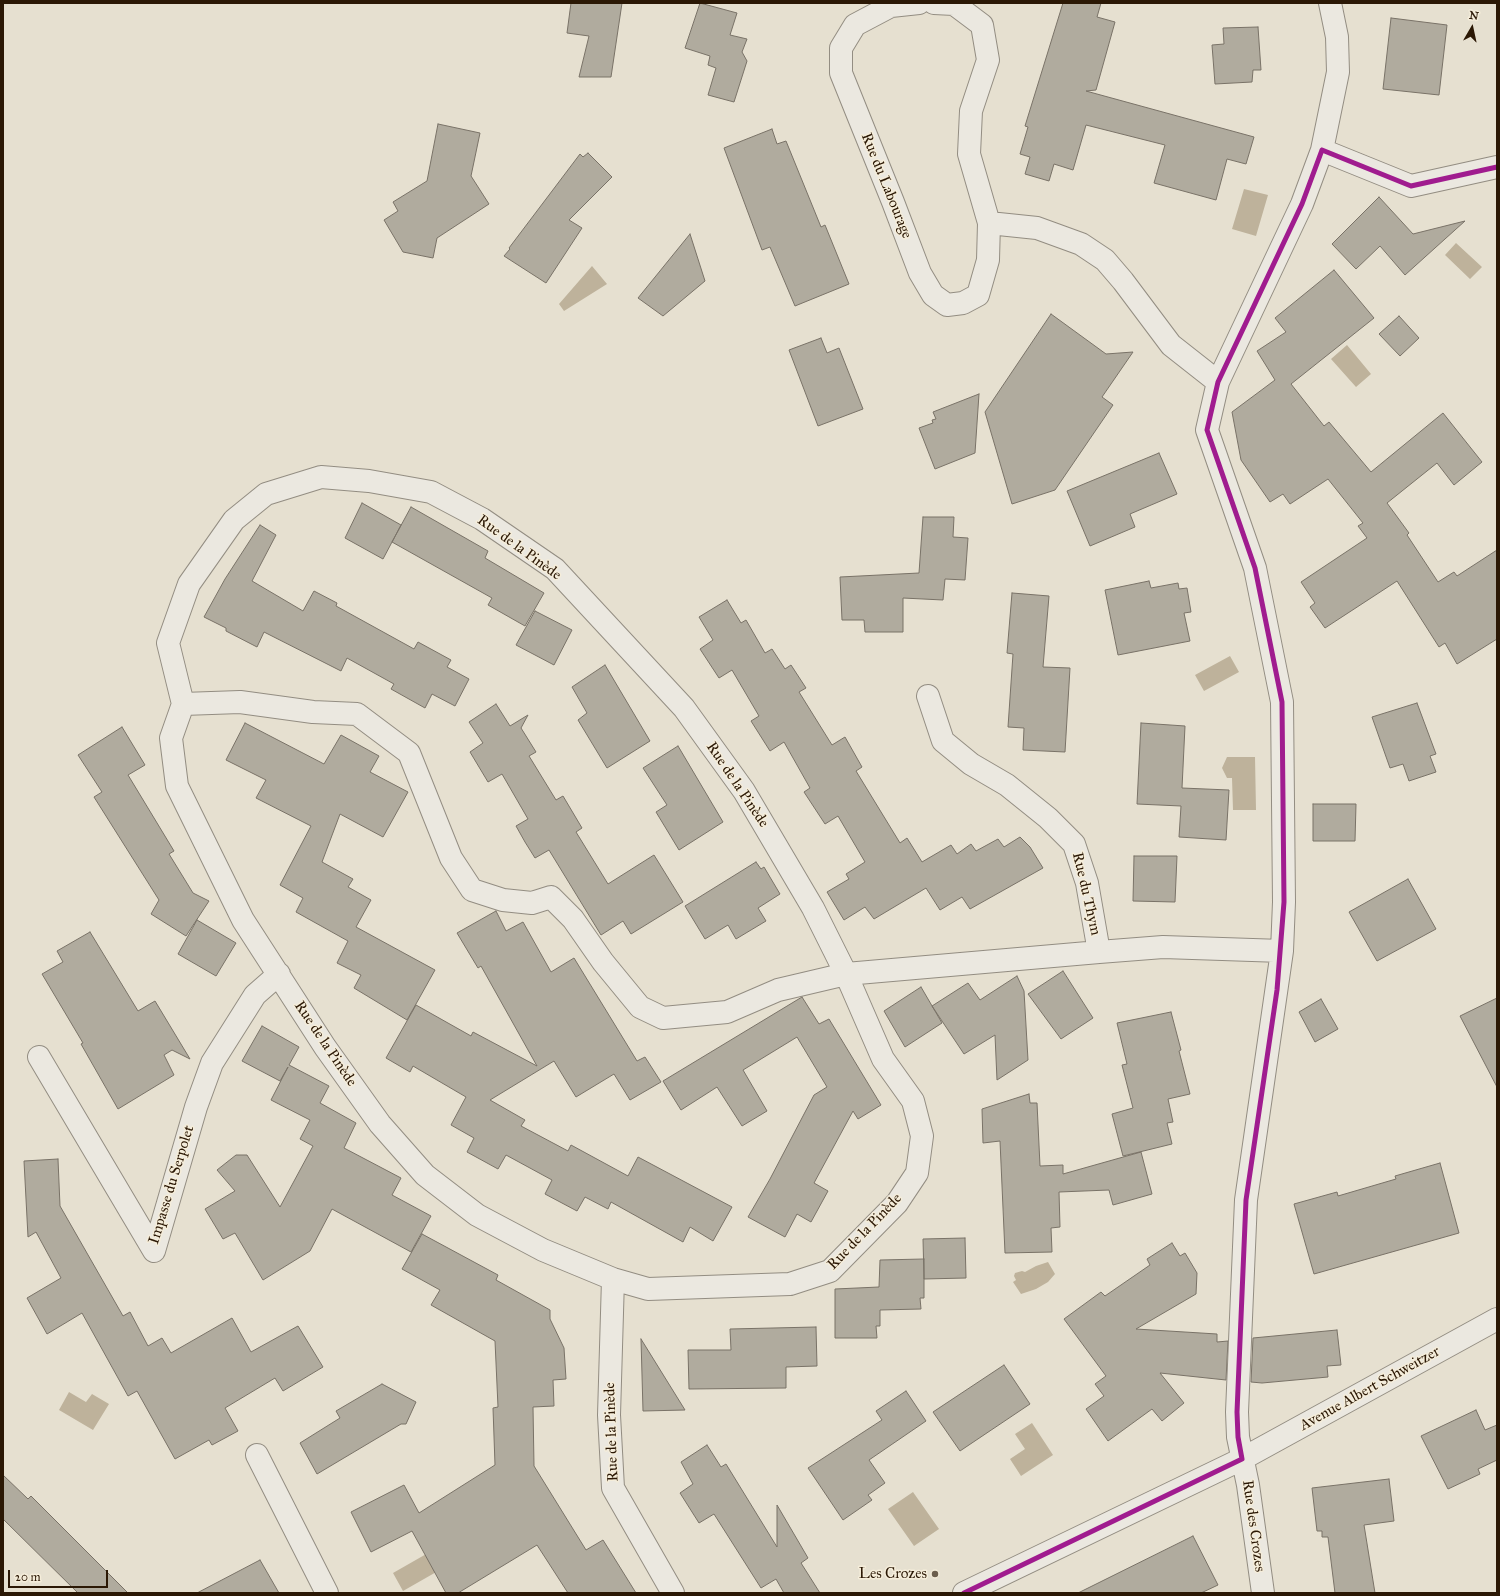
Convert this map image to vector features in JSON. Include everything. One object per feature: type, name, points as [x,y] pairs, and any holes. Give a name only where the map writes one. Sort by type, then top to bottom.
[{"type":"street","name":"Rue du Labourage","points":[[919,3],[891,6],[855,25],[841,48],[841,74],[920,273],[933,295],[947,305],[963,303],[978,295],[988,260],[989,223],[969,154],[971,111],[988,60],[982,25],[954,4],[934,3]]},
{"type":"street","name":"Rue des Crozes","points":[[1263,1593],[1248,1485],[1238,1437],[1237,1412],[1246,1200],[1282,951],[1284,902],[1282,702],[1255,568],[1207,430],[1218,382],[1302,204],[1322,150],[1338,72],[1336,37],[1330,3]]},
{"type":"street","points":[[1322,150],[1411,186],[1497,166]]},
{"type":"street","points":[[989,223],[1038,228],[1081,244],[1105,260],[1172,345],[1218,382]]},
{"type":"street","name":"Rue de la Pinède","points":[[321,476],[369,481],[432,492],[482,520],[554,569],[684,708],[744,791],[813,908],[846,974],[883,1059],[913,1101],[922,1136],[917,1173],[898,1203],[830,1271],[790,1284],[648,1289],[613,1279],[543,1250],[477,1215],[425,1175],[375,1117],[325,1047],[279,974],[242,920],[177,786],[171,738],[183,704],[168,643],[189,584],[234,520],[266,494],[321,476]]},
{"type":"street","name":"Rue du Thym","points":[[928,696],[943,741],[971,764],[1007,785],[1048,818],[1074,844],[1086,884],[1099,952],[1163,947],[1282,951]]},
{"type":"street","points":[[183,704],[240,702],[313,712],[357,714],[409,752],[451,858],[472,890],[503,900],[532,903],[551,896],[573,919],[603,962],[640,1007],[662,1018],[727,1012],[778,990],[846,974],[1099,952]]},
{"type":"street","name":"Impasse du Serpolet","points":[[39,1057],[154,1251],[196,1107],[212,1063],[255,995],[279,974]]},
{"type":"street","name":"Rue de la Pinède","points":[[613,1279],[609,1415],[613,1488],[673,1593]]},
{"type":"street","name":"Avenue Albert Schweitzer","points":[[964,1593],[1242,1459],[1497,1319]]},
{"type":"street","points":[[257,1455],[327,1593]]},
{"type":"shaded area","points":[[1244,189],[1268,195],[1256,236],[1232,229]]},
{"type":"shaded area","points":[[1456,243],[1482,267],[1470,279],[1445,255]]},
{"type":"shaded area","points":[[592,266],[607,284],[564,311],[559,304]]},
{"type":"shaded area","points":[[1347,345],[1371,374],[1356,387],[1331,359]]},
{"type":"shaded area","points":[[1230,656],[1239,672],[1204,691],[1195,675]]},
{"type":"shaded area","points":[[1227,757],[1255,757],[1256,810],[1233,810],[1232,778],[1227,778],[1222,768]]},
{"type":"shaded area","points":[[1048,1262],[1055,1274],[1048,1282],[1036,1289],[1021,1294],[1013,1282],[1016,1280],[1014,1276],[1015,1273],[1022,1271],[1025,1272]]},
{"type":"shaded area","points":[[69,1392],[86,1402],[92,1394],[109,1404],[93,1430],[59,1410]]},
{"type":"shaded area","points":[[1032,1423],[1053,1455],[1021,1476],[1010,1459],[1025,1449],[1015,1434]]},
{"type":"shaded area","points":[[913,1492],[939,1529],[914,1546],[888,1509]]},
{"type":"shaded area","points":[[435,1549],[445,1567],[403,1591],[393,1573]]},
{"type":"building","points":[[571,3],[622,3],[611,77],[579,77],[589,36],[567,33]]},
{"type":"building","points":[[700,3],[737,13],[730,35],[747,39],[742,52],[747,61],[734,102],[708,95],[716,68],[708,65],[710,56],[685,48]]},
{"type":"building","points":[[1063,3],[1101,3],[1097,17],[1115,22],[1096,90],[1086,91],[1254,137],[1246,164],[1227,159],[1216,200],[1154,183],[1165,145],[1086,125],[1073,170],[1054,164],[1049,181],[1025,174],[1030,157],[1020,154],[1028,127],[1025,126]]},
{"type":"building","points":[[1391,18],[1447,25],[1439,95],[1383,89]]},
{"type":"building","points":[[1258,27],[1261,70],[1253,70],[1252,82],[1215,84],[1212,45],[1224,44],[1223,28]]},
{"type":"building","points":[[438,124],[480,133],[471,176],[489,204],[437,238],[433,258],[403,252],[384,220],[398,211],[393,202],[427,181]]},
{"type":"building","points":[[772,129],[777,144],[786,141],[821,227],[825,225],[849,284],[795,306],[770,247],[762,250],[724,148]]},
{"type":"building","points":[[588,153],[612,177],[569,220],[582,228],[546,283],[504,256],[580,154],[583,157]]},
{"type":"building","points":[[1379,197],[1413,234],[1465,221],[1405,275],[1380,246],[1356,269],[1332,244]]},
{"type":"building","points":[[690,234],[705,281],[663,316],[638,298]]},
{"type":"building","points":[[1334,270],[1374,318],[1291,384],[1324,426],[1329,422],[1371,472],[1443,413],[1482,462],[1454,485],[1437,463],[1387,503],[1409,533],[1407,535],[1438,582],[1454,572],[1457,576],[1497,550],[1497,639],[1457,664],[1445,643],[1439,647],[1397,581],[1325,628],[1310,607],[1315,603],[1301,582],[1367,538],[1358,526],[1363,523],[1328,479],[1290,504],[1283,494],[1270,502],[1241,460],[1232,412],[1275,380],[1257,351],[1286,332],[1275,318]]},
{"type":"building","points":[[1051,314],[1106,354],[1133,352],[1102,397],[1113,405],[1055,490],[1012,504],[985,412]]},
{"type":"building","points":[[1399,316],[1419,338],[1400,356],[1379,334]]},
{"type":"building","points":[[821,338],[827,353],[839,348],[863,409],[818,426],[789,350]]},
{"type":"building","points":[[979,394],[975,453],[935,469],[919,428],[933,423],[932,420],[936,419],[933,412]]},
{"type":"building","points":[[1159,453],[1177,494],[1130,514],[1135,527],[1090,546],[1067,491]]},
{"type":"building","points":[[362,503],[401,525],[383,559],[345,538]]},
{"type":"building","points":[[411,507],[488,551],[485,558],[544,593],[525,626],[488,605],[492,598],[392,542]]},
{"type":"building","points":[[923,517],[954,517],[953,537],[968,538],[965,580],[945,579],[943,600],[903,598],[903,632],[865,632],[864,620],[842,620],[840,577],[919,573]]},
{"type":"building","points":[[260,525],[276,535],[252,581],[303,611],[314,591],[337,603],[336,606],[414,649],[418,642],[451,660],[447,667],[469,679],[455,706],[432,694],[425,708],[391,689],[394,684],[347,658],[341,671],[264,632],[257,647],[226,631],[226,628],[204,617],[225,579]]},
{"type":"building","points":[[1149,581],[1151,588],[1178,583],[1179,589],[1187,588],[1191,612],[1184,613],[1190,641],[1118,655],[1105,590]]},
{"type":"building","points":[[1012,593],[1049,596],[1043,667],[1070,668],[1065,752],[1023,750],[1024,728],[1008,727],[1013,654],[1007,653]]},
{"type":"building","points":[[727,600],[741,623],[746,620],[765,653],[772,649],[785,669],[791,665],[806,688],[799,692],[832,745],[845,737],[862,767],[856,771],[900,843],[907,838],[922,862],[951,845],[957,854],[971,844],[976,851],[998,839],[1004,847],[1020,837],[1030,847],[1043,868],[970,909],[962,897],[940,910],[926,888],[874,919],[865,907],[844,920],[827,892],[849,879],[846,874],[865,862],[838,816],[825,824],[804,792],[810,788],[784,742],[770,751],[751,721],[759,716],[732,670],[719,678],[700,649],[713,640],[699,617]]},
{"type":"building","points":[[535,611],[572,630],[554,665],[516,645]]},
{"type":"building","points":[[605,665],[650,741],[607,768],[578,720],[587,713],[572,687]]},
{"type":"building","points":[[1417,703],[1436,754],[1430,756],[1436,772],[1409,781],[1403,764],[1390,768],[1372,717]]},
{"type":"building","points":[[496,704],[510,726],[528,715],[521,728],[536,752],[529,756],[556,800],[563,796],[582,828],[576,832],[608,884],[654,855],[683,902],[631,934],[623,921],[601,935],[549,850],[535,858],[525,842],[516,826],[528,819],[502,774],[488,782],[470,752],[483,743],[469,722]]},
{"type":"building","points":[[245,723],[324,764],[341,735],[379,756],[370,772],[408,792],[383,837],[340,814],[322,862],[353,879],[348,887],[371,900],[356,927],[435,970],[407,1020],[354,988],[361,975],[337,963],[348,941],[296,912],[303,898],[280,885],[311,826],[256,798],[266,780],[226,760]]},
{"type":"building","points":[[1141,723],[1185,726],[1182,788],[1229,790],[1226,840],[1179,837],[1181,806],[1137,804]]},
{"type":"building","points":[[122,727],[145,765],[128,775],[174,851],[169,854],[193,893],[209,901],[186,936],[151,914],[159,900],[94,797],[102,792],[78,755]]},
{"type":"building","points":[[678,746],[723,822],[679,850],[656,812],[667,805],[643,768]]},
{"type":"building","points":[[1313,804],[1356,804],[1355,841],[1313,841]]},
{"type":"building","points":[[1134,856],[1177,856],[1175,902],[1133,901]]},
{"type":"building","points":[[756,862],[761,869],[764,867],[780,894],[758,908],[766,921],[736,939],[728,925],[705,939],[685,906]]},
{"type":"building","points":[[1408,879],[1436,929],[1377,961],[1349,912]]},
{"type":"building","points":[[496,911],[506,931],[523,922],[551,972],[574,958],[637,1061],[645,1057],[661,1082],[630,1100],[614,1074],[576,1097],[554,1061],[490,1100],[525,1120],[521,1126],[568,1151],[571,1145],[628,1176],[638,1157],[732,1207],[713,1241],[690,1227],[683,1242],[611,1202],[608,1209],[585,1197],[577,1211],[545,1194],[552,1180],[506,1155],[498,1169],[467,1152],[474,1138],[451,1125],[466,1097],[413,1066],[410,1072],[386,1058],[416,1005],[471,1036],[473,1032],[537,1066],[481,966],[478,968],[457,933]]},
{"type":"building","points":[[197,920],[236,943],[216,976],[178,954]]},
{"type":"building","points":[[90,932],[138,1011],[155,1001],[190,1059],[172,1050],[164,1055],[174,1075],[118,1109],[81,1044],[83,1043],[42,974],[63,962],[57,951]]},
{"type":"building","points":[[1063,971],[1093,1018],[1061,1039],[1028,994]]},
{"type":"building","points":[[1017,976],[1024,991],[1028,1060],[997,1080],[995,1035],[964,1054],[932,1006],[968,983],[980,1000]]},
{"type":"building","points":[[921,987],[942,1023],[905,1047],[884,1011]]},
{"type":"building","points":[[802,997],[819,1024],[829,1019],[881,1105],[858,1119],[853,1111],[814,1183],[828,1191],[811,1222],[797,1214],[785,1237],[748,1217],[770,1179],[814,1095],[827,1087],[797,1037],[743,1070],[767,1111],[742,1126],[717,1087],[681,1110],[663,1081]]},
{"type":"building","points":[[1497,998],[1497,1087],[1460,1016]]},
{"type":"building","points":[[1321,999],[1338,1029],[1315,1042],[1299,1012]]},
{"type":"building","points":[[1171,1012],[1190,1094],[1168,1099],[1173,1122],[1167,1123],[1172,1144],[1123,1156],[1112,1114],[1133,1108],[1122,1065],[1127,1064],[1117,1023]]},
{"type":"building","points":[[262,1026],[299,1047],[289,1065],[329,1086],[320,1103],[356,1123],[344,1148],[401,1178],[392,1195],[431,1216],[411,1252],[332,1209],[310,1251],[263,1280],[235,1233],[223,1239],[205,1209],[235,1191],[217,1170],[236,1155],[247,1155],[280,1207],[313,1146],[300,1139],[310,1120],[271,1100],[288,1067],[280,1081],[242,1061]]},
{"type":"building","points":[[1029,1094],[1030,1103],[1037,1103],[1040,1166],[1063,1165],[1063,1174],[1141,1152],[1152,1194],[1113,1205],[1109,1190],[1059,1192],[1060,1227],[1051,1228],[1052,1252],[1005,1253],[1000,1141],[983,1143],[982,1109]]},
{"type":"building","points":[[58,1159],[60,1206],[123,1316],[130,1312],[148,1346],[162,1338],[171,1353],[232,1318],[251,1352],[298,1326],[323,1367],[283,1391],[275,1378],[225,1408],[238,1431],[212,1445],[209,1440],[175,1459],[137,1391],[128,1396],[82,1313],[47,1334],[27,1298],[61,1278],[36,1232],[28,1237],[24,1161]]},
{"type":"building","points":[[1440,1163],[1459,1233],[1314,1274],[1294,1204],[1337,1192],[1338,1196],[1396,1179],[1395,1176]]},
{"type":"building","points":[[422,1234],[498,1275],[496,1280],[550,1310],[550,1319],[564,1348],[566,1379],[553,1380],[554,1406],[533,1407],[534,1466],[586,1550],[603,1540],[636,1593],[568,1593],[537,1545],[458,1593],[446,1593],[412,1531],[371,1552],[351,1512],[404,1485],[419,1513],[495,1465],[493,1408],[498,1407],[495,1341],[431,1305],[440,1290],[402,1269]]},
{"type":"building","points":[[965,1238],[966,1278],[924,1279],[923,1239]]},
{"type":"building","points":[[1172,1243],[1180,1256],[1185,1253],[1197,1273],[1196,1294],[1136,1329],[1217,1334],[1217,1342],[1228,1341],[1226,1380],[1160,1373],[1184,1403],[1162,1421],[1152,1409],[1108,1441],[1086,1409],[1104,1396],[1095,1384],[1106,1376],[1064,1319],[1101,1292],[1105,1296],[1150,1265],[1147,1259]]},
{"type":"building","points":[[924,1259],[924,1298],[920,1298],[921,1309],[880,1310],[880,1326],[876,1326],[877,1338],[835,1338],[835,1289],[879,1287],[880,1260]]},
{"type":"building","points":[[816,1327],[817,1366],[786,1367],[786,1388],[689,1389],[688,1350],[731,1350],[730,1329]]},
{"type":"building","points":[[1337,1330],[1341,1365],[1327,1366],[1328,1377],[1262,1383],[1251,1382],[1253,1338]]},
{"type":"building","points":[[641,1339],[685,1410],[643,1411]]},
{"type":"building","points":[[1004,1365],[1030,1404],[960,1451],[933,1412]]},
{"type":"building","points":[[382,1384],[416,1402],[406,1424],[401,1424],[317,1474],[300,1443],[340,1418],[336,1411]]},
{"type":"building","points":[[906,1391],[926,1421],[869,1460],[885,1483],[868,1495],[872,1500],[843,1520],[808,1468],[882,1420],[876,1411]]},
{"type":"building","points":[[1476,1410],[1485,1430],[1497,1425],[1497,1460],[1478,1469],[1480,1474],[1448,1489],[1421,1436]]},
{"type":"building","points":[[707,1445],[721,1467],[726,1464],[777,1547],[777,1505],[808,1558],[801,1563],[820,1593],[784,1593],[776,1579],[761,1588],[714,1514],[699,1523],[680,1493],[693,1484],[681,1462]]},
{"type":"building","points":[[3,1475],[28,1499],[31,1496],[128,1593],[78,1593],[3,1519]]},
{"type":"building","points":[[1389,1479],[1394,1521],[1364,1525],[1375,1593],[1335,1593],[1328,1537],[1322,1537],[1322,1531],[1317,1531],[1312,1488]]},
{"type":"building","points":[[1193,1536],[1218,1585],[1201,1593],[1078,1593]]},
{"type":"building","points":[[260,1560],[279,1593],[197,1593]]},
{"type":"transit line","points":[[1322,150],[1411,186],[1497,167]]},
{"type":"transit line","points":[[1242,1459],[1238,1437],[1237,1412],[1246,1200],[1277,990],[1284,902],[1282,702],[1255,568],[1207,430],[1218,382],[1302,204],[1322,150]]},
{"type":"transit line","points":[[964,1593],[1242,1459]]},
{"type":"place","name":"Les Crozes","points":[[935,1574]]}]
